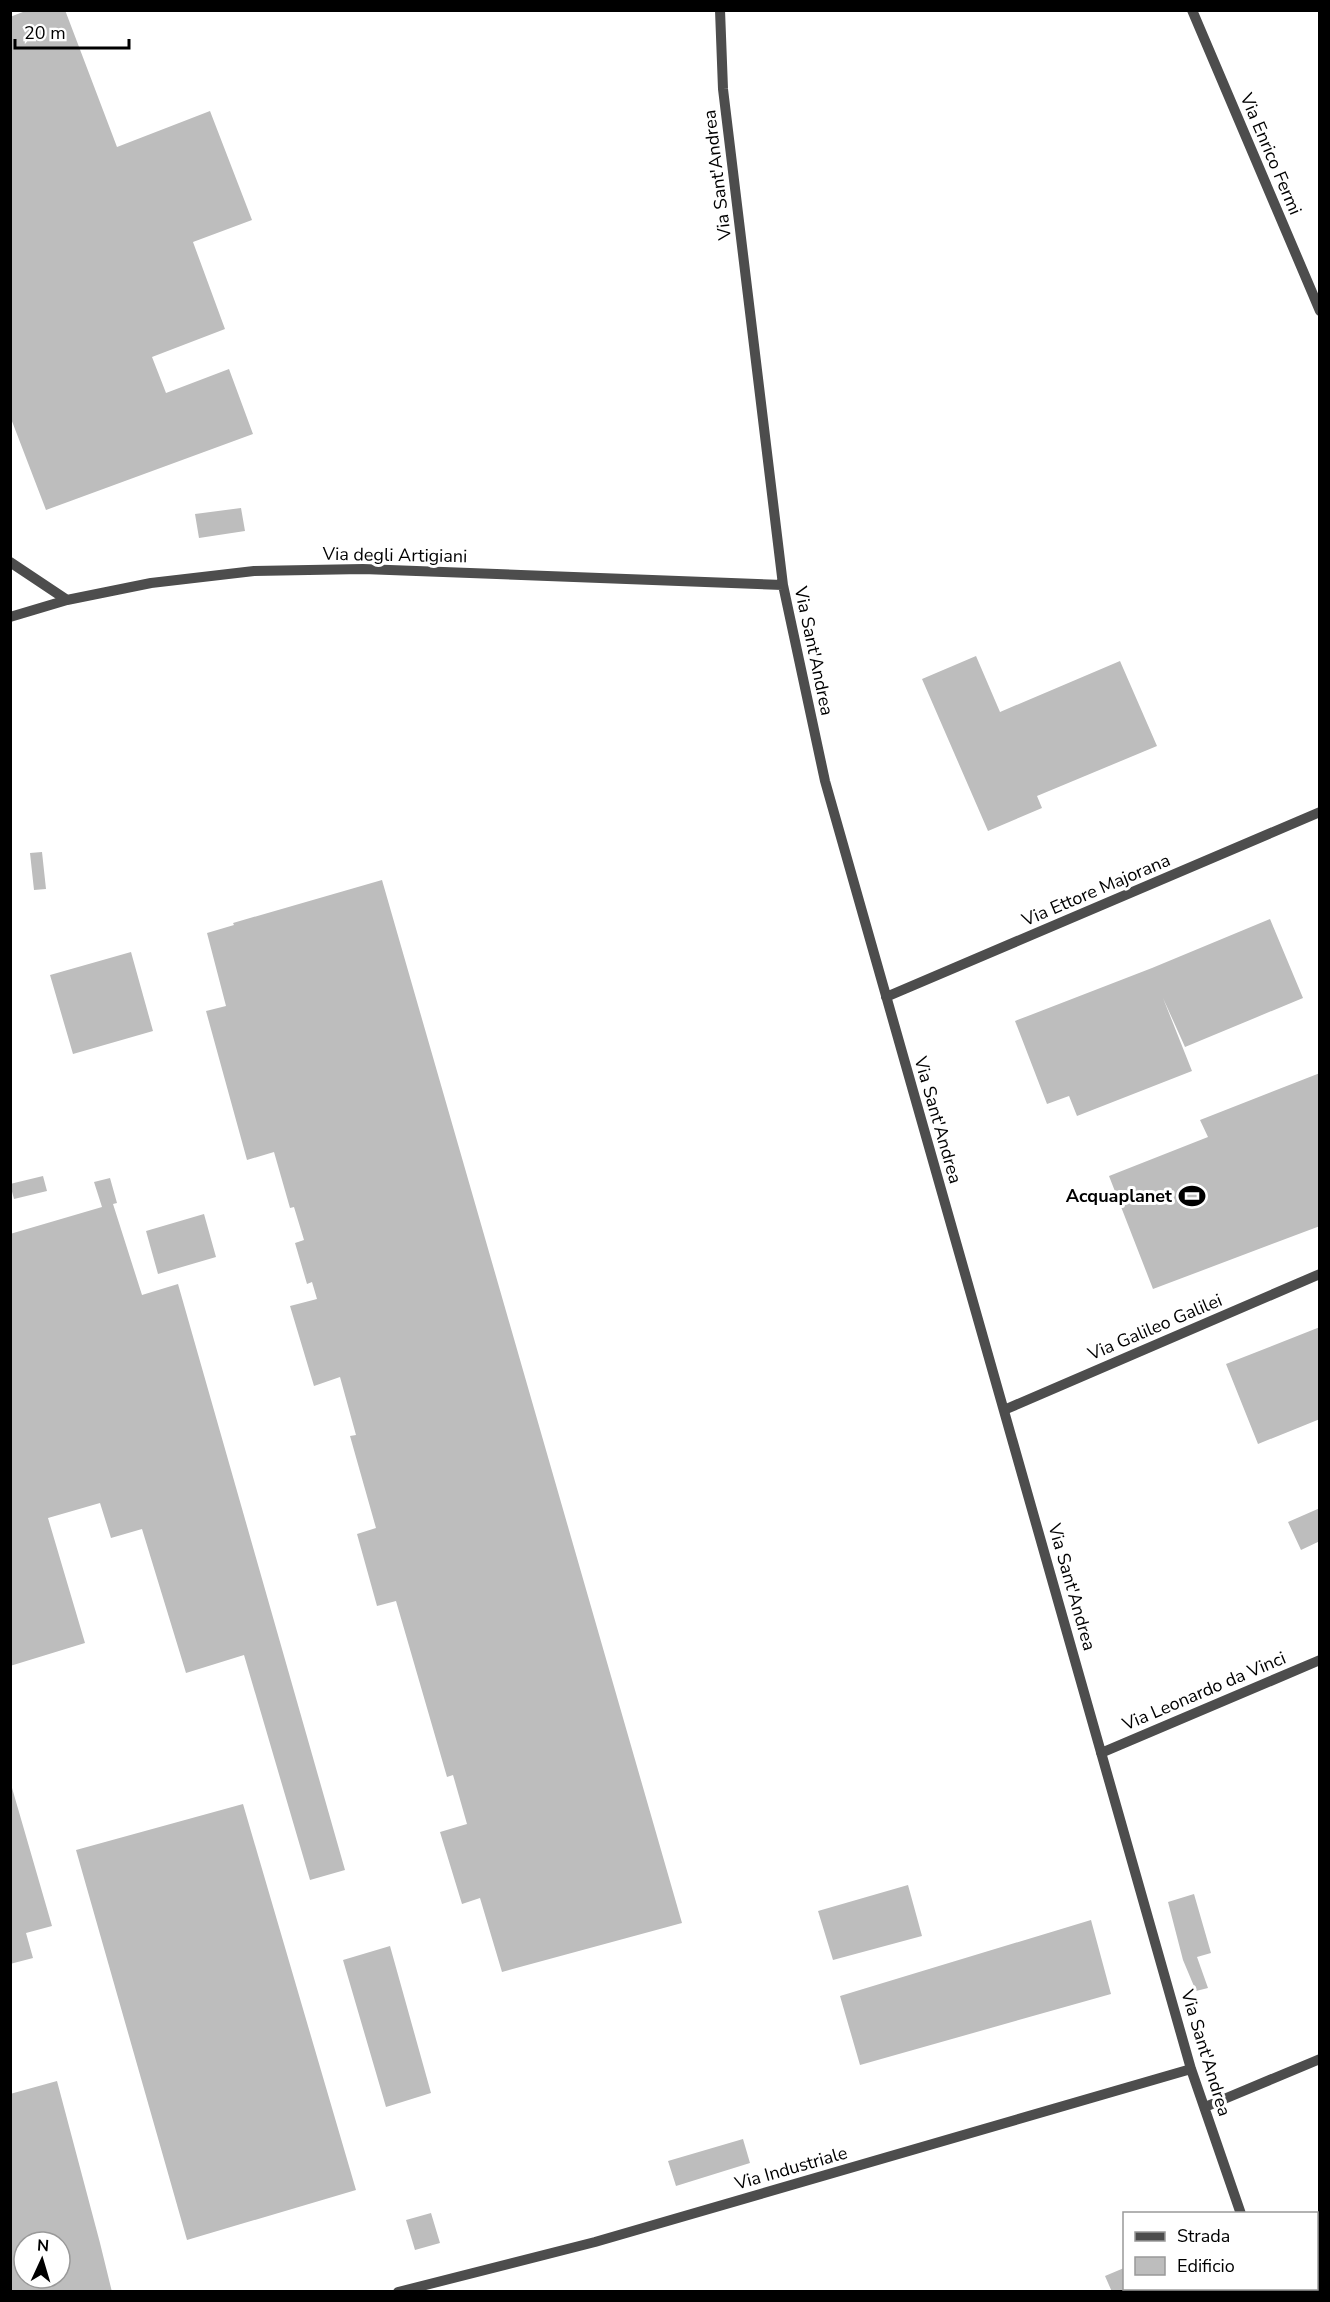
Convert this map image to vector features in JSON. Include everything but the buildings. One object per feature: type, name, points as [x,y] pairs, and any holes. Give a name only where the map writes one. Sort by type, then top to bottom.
[{"type":"street","name":"Via Sant'Andrea","points":[[720,10],[723,89],[783,585],[825,781],[1191,2069],[1240,2212]]},
{"type":"street","name":"Via Enrico Fermi","points":[[1192,10],[1320,311]]},
{"type":"street","points":[[10,562],[67,600]]},
{"type":"street","name":"Via degli Artigiani","points":[[10,617],[67,600],[151,583],[254,571],[363,569],[783,585]]},
{"type":"street","name":"Via Ettore Majorana","points":[[886,998],[1320,813]]},
{"type":"street","name":"Via Galileo Galilei","points":[[1004,1410],[1320,1274]]},
{"type":"street","name":"Via Leonardo da Vinci","points":[[1101,1753],[1320,1660]]},
{"type":"street","points":[[1205,2107],[1320,2059]]},
{"type":"street","name":"Via Industriale","points":[[398,2292],[596,2242],[1191,2069]]},
{"type":"place","name":"Acquaplanet","points":[[1192,1196]]}]
